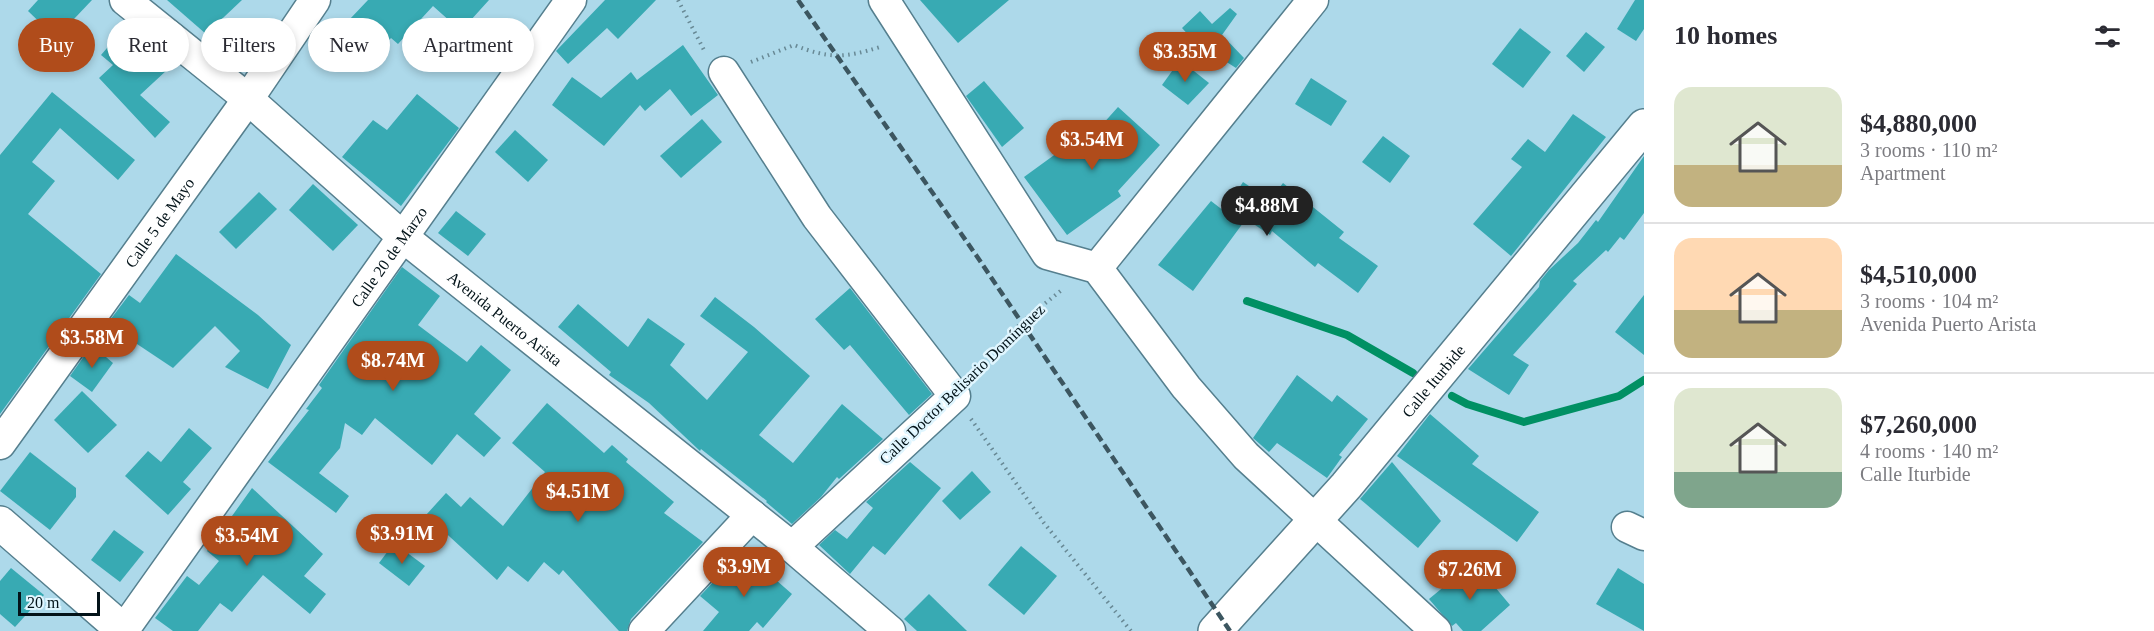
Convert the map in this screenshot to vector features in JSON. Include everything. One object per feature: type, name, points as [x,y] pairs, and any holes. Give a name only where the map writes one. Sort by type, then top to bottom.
[{"type":"street","name":"Avenida Puerto Arista","points":[[125,0],[248,99],[403,237],[792,547],[890,631]]},
{"type":"street","name":"Calle 5 de Mayo","points":[[0,444],[248,99],[315,0]]},
{"type":"street","name":"Calle 20 de Marzo","points":[[123,631],[571,0]]},
{"type":"street","points":[[884,0],[906,38],[1047,254],[1097,268],[1129,315],[1246,456],[1436,631]]},
{"type":"street","points":[[1097,268],[1313,0]]},
{"type":"street","points":[[724,72],[817,217],[955,396]]},
{"type":"street","name":"Calle Iturbide","points":[[1215,631],[1353,477],[1644,126]]},
{"type":"street","name":"Calle Doctor Belisario Domínguez","points":[[792,547],[955,396]]},
{"type":"street","points":[[644,631],[752,515]]},
{"type":"street","points":[[0,523],[123,631]]},
{"type":"path","points":[[678,0],[705,52],[724,72],[794,45],[821,56],[840,57],[906,38]]},
{"type":"path","name":"Calle Doctor Belisario Domínguez","points":[[955,396],[1022,322],[1059,291],[1097,268]]},
{"type":"path","points":[[955,396],[1044,523],[1131,631]]},
{"type":"building","points":[[38,0],[92,0],[75,18],[35,18],[28,11]]},
{"type":"building","points":[[167,0],[242,0],[223,18],[201,18],[201,30]]},
{"type":"building","points":[[368,0],[489,0],[473,18],[446,18],[433,6],[422,18],[402,18],[402,40],[398,44],[390,39],[390,18],[351,18]]},
{"type":"building","points":[[605,0],[656,0],[618,39],[607,28],[568,64],[556,51]]},
{"type":"building","points":[[920,0],[1009,0],[958,43]]},
{"type":"building","points":[[1635,0],[1644,0],[1644,29],[1636,41],[1617,29]]},
{"type":"building","points":[[1230,8],[1237,14],[1222,35],[1244,58],[1236,68],[1211,52],[1199,69],[1182,52],[1194,41],[1182,28],[1200,11],[1212,24]]},
{"type":"building","points":[[1520,28],[1551,52],[1523,88],[1492,64]]},
{"type":"building","points":[[1586,32],[1605,47],[1584,72],[1566,56]]},
{"type":"building","points":[[683,45],[718,95],[691,116],[670,89],[645,111],[640,105],[604,146],[552,105],[572,77],[601,98],[631,72],[637,80]]},
{"type":"building","points":[[107,48],[107,60],[101,55]]},
{"type":"building","points":[[1180,60],[1209,83],[1188,105],[1162,85]]},
{"type":"building","points":[[107,71],[165,72],[140,95],[170,122],[155,138],[99,78]]},
{"type":"building","points":[[1311,78],[1347,101],[1331,126],[1295,104]]},
{"type":"building","points":[[984,81],[1024,128],[1002,147],[966,96]]},
{"type":"building","points":[[52,92],[135,160],[118,180],[60,128],[32,162],[55,181],[28,214],[101,274],[0,414],[0,155]]},
{"type":"building","points":[[417,94],[459,128],[401,206],[342,157],[373,120],[387,130]]},
{"type":"building","points":[[1118,107],[1160,145],[1118,191],[1121,196],[1067,235],[1024,177],[1079,137],[1084,145]]},
{"type":"building","points":[[1573,114],[1606,137],[1511,256],[1473,224],[1522,167],[1511,159],[1528,139],[1545,152]]},
{"type":"building","points":[[702,119],[722,142],[681,178],[660,156]]},
{"type":"building","points":[[515,130],[548,160],[528,182],[495,152]]},
{"type":"building","points":[[1383,136],[1410,156],[1390,183],[1362,162]]},
{"type":"building","points":[[1644,156],[1644,213],[1624,240],[1620,237],[1608,252],[1606,250],[1573,281],[1577,284],[1513,355],[1529,365],[1509,395],[1468,369],[1539,287],[1540,281],[1549,270],[1578,243],[1596,220],[1598,222]]},
{"type":"building","points":[[1243,182],[1270,200],[1283,183],[1344,232],[1339,238],[1378,266],[1358,293],[1318,263],[1315,267],[1272,231],[1270,235],[1246,219],[1193,291],[1158,265],[1211,201],[1224,211]]},
{"type":"building","points":[[313,184],[358,225],[333,251],[289,210]]},
{"type":"building","points":[[259,192],[277,209],[236,249],[219,232]]},
{"type":"building","points":[[456,211],[486,234],[468,256],[438,233]]},
{"type":"building","points":[[176,254],[258,315],[291,345],[268,389],[225,367],[240,351],[215,326],[173,368],[107,324],[129,295],[140,303]]},
{"type":"building","points":[[402,267],[440,296],[418,325],[467,362],[481,345],[511,370],[474,414],[501,438],[484,457],[457,434],[432,465],[375,418],[362,435],[345,423],[340,448],[319,473],[349,496],[336,513],[268,462],[309,410],[306,409],[322,388],[319,385]]},
{"type":"building","points":[[850,288],[932,394],[909,415],[850,345],[844,350],[815,319]]},
{"type":"building","points":[[1644,295],[1644,355],[1615,332]]},
{"type":"building","points":[[715,297],[754,327],[810,376],[759,435],[793,463],[842,404],[883,439],[839,479],[837,477],[821,497],[792,524],[767,501],[701,449],[700,451],[649,403],[609,375],[611,372],[558,327],[578,304],[628,347],[648,318],[685,344],[670,365],[707,400],[748,352],[700,316]]},
{"type":"building","points":[[92,345],[113,363],[92,392],[70,376]]},
{"type":"building","points":[[1297,375],[1332,402],[1337,395],[1368,419],[1339,455],[1342,457],[1327,478],[1277,443],[1269,452],[1253,438]]},
{"type":"building","points":[[82,391],[117,425],[88,453],[54,420]]},
{"type":"building","points":[[547,403],[604,453],[612,445],[628,459],[626,462],[674,502],[664,513],[703,542],[631,619],[627,631],[619,631],[563,570],[559,575],[544,562],[528,582],[508,566],[497,580],[426,515],[446,493],[461,507],[470,497],[503,526],[545,472],[512,443]]},
{"type":"building","points":[[1430,414],[1479,456],[1472,464],[1539,512],[1517,542],[1397,456]]},
{"type":"building","points":[[189,428],[212,448],[183,482],[191,489],[168,515],[125,476],[148,451],[161,462]]},
{"type":"building","points":[[30,452],[76,488],[76,497],[50,530],[0,491]]},
{"type":"building","points":[[910,462],[941,488],[885,555],[873,546],[850,574],[819,545],[835,530],[847,539],[873,508],[866,502]]},
{"type":"building","points":[[1392,462],[1441,521],[1418,548],[1360,499]]},
{"type":"building","points":[[972,471],[991,492],[960,520],[942,501]]},
{"type":"building","points":[[252,488],[323,554],[304,576],[326,594],[310,614],[263,575],[232,612],[220,603],[198,631],[173,631],[155,618],[187,576],[199,585],[219,561],[207,551]]},
{"type":"building","points":[[114,530],[144,552],[120,582],[91,560]]},
{"type":"building","points":[[394,543],[425,566],[409,586],[379,563]]},
{"type":"building","points":[[1021,546],[1057,576],[1024,615],[988,585]]},
{"type":"building","points":[[752,559],[792,594],[763,628],[757,622],[749,631],[703,631],[719,612],[700,596],[731,563],[742,572]]},
{"type":"building","points":[[1474,562],[1510,605],[1481,631],[1463,631],[1456,623],[1452,626],[1429,599]]},
{"type":"building","points":[[11,568],[44,595],[15,627],[0,614],[0,581]]},
{"type":"building","points":[[1618,568],[1644,584],[1644,631],[1596,604]]},
{"type":"building","points":[[929,594],[967,631],[917,631],[904,619]]},
{"type":"waterway","points":[[1247,301],[1347,335],[1413,373]]},
{"type":"waterway","points":[[1452,396],[1467,404],[1524,422],[1619,396],[1644,380]]},
{"type":"railway","points":[[798,0],[976,255],[1230,631]]}]
